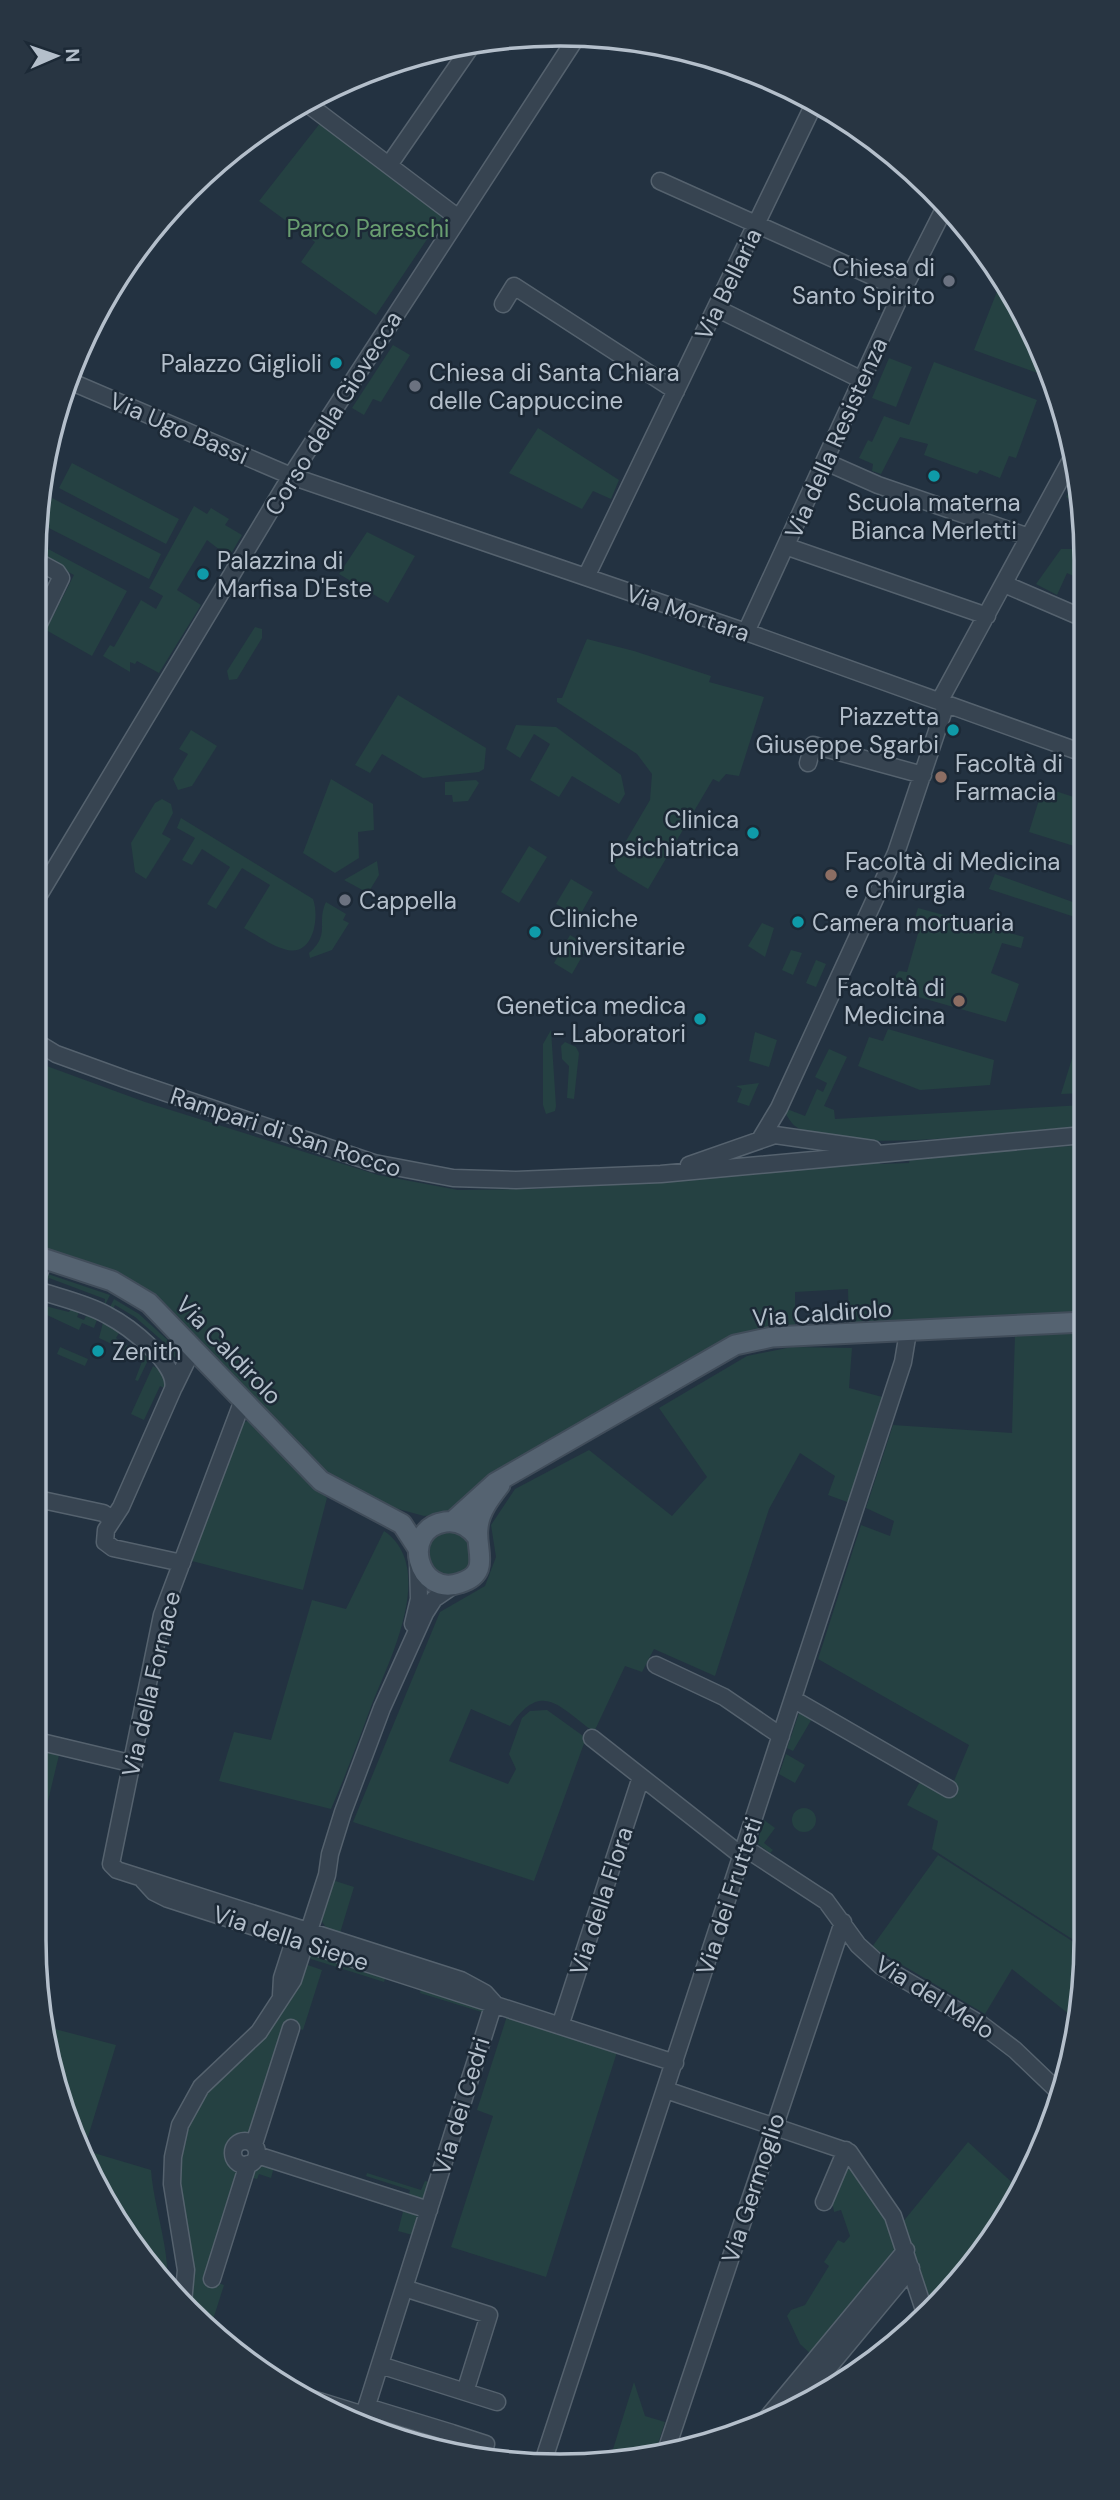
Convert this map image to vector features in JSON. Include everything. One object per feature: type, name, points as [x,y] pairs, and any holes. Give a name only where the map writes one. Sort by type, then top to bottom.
[{"type":"main road","name":"Via Caldirolo","points":[[46,1259],[100,1277],[132,1292],[156,1309],[321,1481],[402,1524],[431,1580],[453,1586],[466,1581],[478,1569],[482,1550],[477,1537],[464,1524],[371,1506]]},
{"type":"main road","name":"Via Caldirolo","points":[[418,1554],[423,1535],[445,1522],[475,1498],[513,1473],[735,1345],[772,1337],[1074,1323]]},
{"type":"main road","name":"Via Caldirolo","points":[[477,1537],[485,1506],[500,1485],[513,1473]]},
{"type":"street","name":"Corso della Giovecca","points":[[46,872],[292,476],[457,217],[570,46]]},
{"type":"street","points":[[389,165],[466,54]]},
{"type":"street","points":[[314,108],[457,217]]},
{"type":"street","name":"Via Bellaria","points":[[586,577],[811,111]]},
{"type":"street","points":[[660,181],[903,290]]},
{"type":"street","name":"Via della Resistenza","points":[[746,632],[788,547],[903,290],[942,215]]},
{"type":"street","points":[[503,304],[514,286],[676,391]]},
{"type":"street","points":[[716,308],[862,380]]},
{"type":"street","name":"Via Ugo Bassi","points":[[77,384],[292,476]]},
{"type":"street","points":[[826,462],[878,485],[1029,537]]},
{"type":"street","points":[[766,1165],[758,1154],[761,1138],[779,1108],[896,853],[932,750],[943,703],[1066,468]]},
{"type":"street","name":"Via Mortara","points":[[292,476],[746,632],[1074,750]]},
{"type":"street","points":[[788,547],[987,616]]},
{"type":"street","points":[[46,566],[57,572],[61,582],[46,611]]},
{"type":"street","points":[[1004,584],[1074,614]]},
{"type":"street","points":[[808,763],[813,745],[923,775]]},
{"type":"street","name":"Rampari di San Rocco","points":[[46,1048],[136,1083],[397,1169],[442,1177],[493,1180],[661,1174],[1074,1136]]},
{"type":"street","points":[[779,1108],[786,1136],[793,1149],[786,1164]]},
{"type":"street","name":"Rampari di San Rocco","points":[[661,1174],[761,1138],[786,1136],[893,1152]]},
{"type":"street","points":[[46,1294],[106,1314],[143,1340],[174,1378],[173,1389]]},
{"type":"street","name":"Via dei Frutteti","points":[[546,2454],[903,1362],[908,1332]]},
{"type":"street","points":[[166,1365],[184,1359],[193,1348]]},
{"type":"street","points":[[182,1563],[113,1548],[105,1542],[109,1525],[155,1437],[158,1423],[193,1348]]},
{"type":"street","name":"Via della Fornace","points":[[111,1853],[134,1764],[160,1624],[243,1400]]},
{"type":"street","points":[[46,1501],[92,1511],[109,1525]]},
{"type":"street","points":[[184,2291],[186,2270],[172,2184],[173,2157],[180,2125],[201,2087],[259,2032],[281,1995],[282,1978],[302,1934],[322,1873],[403,1657],[417,1607],[418,1554]]},
{"type":"street","points":[[403,1657],[434,1598],[453,1586]]},
{"type":"street","points":[[656,1665],[724,1697],[782,1736]]},
{"type":"street","points":[[793,1699],[949,1789]]},
{"type":"street","name":"Via del Melo","points":[[592,1738],[743,1852],[826,1901],[858,1945],[881,1966],[991,2031],[1053,2087]]},
{"type":"street","points":[[46,1743],[134,1764]]},
{"type":"street","name":"Via della Flora","points":[[561,2026],[641,1777]]},
{"type":"street","name":"Via della Siepe","points":[[111,1853],[114,1867],[170,1893],[421,1973],[478,1988],[494,2003],[675,2063]]},
{"type":"street","name":"Via Germoglio","points":[[669,2443],[843,1922]]},
{"type":"street","name":"Via dei Cedri","points":[[365,2414],[494,2003]]},
{"type":"street","points":[[212,2279],[291,2028]]},
{"type":"street","points":[[666,2090],[846,2150],[861,2166],[893,2216],[923,2305]]},
{"type":"street","points":[[824,2202],[846,2150]]},
{"type":"street","points":[[253,2155],[429,2210]]},
{"type":"street","points":[[802,2394],[810,2378],[906,2250]]},
{"type":"street","points":[[790,2400],[911,2268]]},
{"type":"street","points":[[404,2288],[489,2315],[465,2392]]},
{"type":"street","points":[[380,2365],[497,2402]]},
{"type":"street","points":[[365,2414],[452,2433],[486,2444],[485,2449]]},
{"type":"street","points":[[674,2427],[679,2440]]},
{"type":"street","points":[[449,2442],[452,2433]]},
{"type":"green space","name":"Parco Pareschi","points":[[321,122],[442,217],[376,315],[301,262],[315,242],[259,201]]},
{"type":"green space","points":[[998,290],[1021,332],[1039,373],[974,350]]},
{"type":"green space","points":[[393,345],[410,355],[381,402],[373,399],[364,415],[352,408]]},
{"type":"green space","points":[[889,358],[912,367],[896,407],[872,398]]},
{"type":"green space","points":[[934,362],[1037,400],[1016,458],[1009,456],[1000,478],[980,470],[977,474],[924,455],[928,444],[900,437],[881,474],[872,471],[873,464],[859,458],[868,440],[872,442],[884,416],[909,425]]},
{"type":"green space","points":[[538,428],[619,480],[611,499],[593,491],[582,509],[509,473]]},
{"type":"green space","points":[[72,463],[179,519],[166,544],[59,488]]},
{"type":"green space","points":[[52,498],[161,554],[149,579],[47,527]]},
{"type":"green space","points":[[194,506],[207,514],[211,508],[229,519],[225,525],[242,535],[229,557],[207,540],[177,590],[201,605],[159,673],[137,661],[135,664],[130,662],[130,672],[103,656],[110,645],[114,647],[141,600],[156,609],[163,596],[149,588]]},
{"type":"green space","points":[[367,532],[415,556],[388,603],[339,574]]},
{"type":"green space","points":[[46,548],[127,591],[92,656],[46,630],[74,575],[46,560]]},
{"type":"green space","points":[[1061,549],[1074,549],[1074,576],[1067,573],[1057,595],[1036,584]]},
{"type":"green space","points":[[255,627],[262,629],[262,638],[237,679],[229,680],[227,671]]},
{"type":"green space","points":[[587,639],[711,676],[709,682],[764,697],[739,776],[726,774],[719,782],[713,779],[648,889],[618,871],[613,863],[650,800],[652,774],[637,754],[557,702],[557,698],[562,698]]},
{"type":"green space","points":[[398,695],[486,748],[484,769],[479,772],[423,778],[382,754],[370,773],[355,765]]},
{"type":"green space","points":[[516,725],[556,727],[621,775],[625,794],[619,804],[572,776],[559,797],[530,780],[550,744],[534,734],[520,758],[506,749]]},
{"type":"green space","points":[[191,730],[217,746],[192,786],[178,790],[173,779],[188,754],[179,749]]},
{"type":"green space","points":[[331,779],[373,804],[374,830],[358,832],[359,858],[335,873],[303,853]]},
{"type":"green space","points":[[476,780],[479,783],[468,801],[453,802],[452,795],[445,795],[445,782]]},
{"type":"green space","points":[[1043,787],[1074,797],[1074,846],[1029,832]]},
{"type":"green space","points":[[162,799],[171,804],[173,813],[162,834],[171,839],[146,879],[135,872],[131,843],[155,803]]},
{"type":"green space","points":[[181,818],[313,899],[315,926],[308,943],[294,951],[284,949],[244,928],[270,885],[242,868],[216,909],[207,904],[230,867],[202,849],[192,865],[182,860],[195,838],[177,828]]},
{"type":"green space","points":[[529,846],[547,857],[519,903],[501,892]]},
{"type":"green space","points":[[377,861],[379,875],[368,893],[344,880]]},
{"type":"green space","points":[[995,874],[1074,902],[1074,917],[989,889]]},
{"type":"green space","points":[[571,879],[593,892],[579,917],[556,904]]},
{"type":"green space","points":[[326,902],[346,914],[343,920],[349,923],[332,950],[310,958],[309,953],[320,940]]},
{"type":"green space","points":[[918,908],[1024,937],[1021,948],[1002,943],[991,973],[1019,984],[1006,1022],[887,988],[899,971],[907,972],[921,923],[914,921]]},
{"type":"green space","points":[[762,923],[774,928],[765,957],[748,946]]},
{"type":"green space","points":[[570,935],[588,946],[572,974],[554,963]]},
{"type":"green space","points":[[791,950],[802,953],[793,975],[782,970]]},
{"type":"green space","points":[[816,960],[826,964],[816,987],[806,983]]},
{"type":"green space","points":[[888,1029],[994,1060],[990,1085],[920,1090],[858,1066],[869,1037],[883,1041]]},
{"type":"green space","points":[[551,1030],[556,1106],[555,1111],[546,1114],[543,1105],[543,1044]]},
{"type":"green space","points":[[755,1032],[777,1040],[769,1067],[749,1061]]},
{"type":"green space","points":[[565,1042],[576,1047],[579,1053],[574,1099],[567,1098],[569,1066],[562,1059],[561,1046]]},
{"type":"green space","points":[[829,1049],[847,1057],[824,1106],[834,1110],[835,1119],[1074,1106],[1074,1127],[890,1141],[850,1140],[817,1135],[795,1126],[785,1113],[787,1109],[805,1116],[817,1089],[823,1092],[827,1083],[815,1077]]},
{"type":"green space","points":[[1074,1052],[1074,1093],[1061,1094]]},
{"type":"green space","points":[[46,1066],[145,1102],[378,1175],[458,1190],[536,1189],[879,1160],[880,1164],[909,1163],[910,1158],[1074,1146],[1074,1316],[849,1327],[848,1289],[795,1292],[795,1330],[750,1334],[454,1513],[424,1516],[380,1504],[336,1485],[168,1312],[46,1257]]},
{"type":"green space","points":[[759,1083],[749,1106],[737,1102],[742,1089],[736,1086]]},
{"type":"green space","points":[[48,1274],[110,1295],[104,1307],[105,1299],[49,1278],[46,1286]]},
{"type":"green space","points":[[114,1299],[139,1314],[183,1354],[172,1358],[162,1349],[166,1344],[135,1317],[115,1305],[112,1311],[109,1309]]},
{"type":"green space","points":[[73,1305],[81,1308],[77,1317],[84,1320],[88,1312],[98,1317],[94,1328],[82,1323],[79,1330],[46,1315],[46,1306],[69,1312]]},
{"type":"green space","points":[[104,1319],[120,1331],[116,1338],[143,1356],[148,1350],[150,1356],[138,1381],[135,1380],[143,1359],[99,1338]]},
{"type":"green space","points":[[1074,1331],[1074,1940],[932,1849],[938,1821],[907,1805],[922,1778],[949,1793],[969,1745],[818,1659],[861,1525],[890,1536],[894,1521],[866,1508],[893,1425],[1012,1433],[1015,1334]]},
{"type":"green space","points":[[60,1347],[88,1359],[85,1366],[57,1354]]},
{"type":"green space","points":[[792,1347],[852,1348],[849,1388],[886,1398],[850,1503],[828,1495],[835,1476],[800,1453],[769,1509],[715,1676],[654,1649],[642,1672],[625,1666],[594,1732],[550,1702],[532,1704],[521,1712],[510,1726],[471,1709],[449,1761],[508,1784],[516,1769],[509,1754],[522,1718],[530,1711],[547,1710],[586,1738],[534,1881],[353,1822],[440,1612],[485,1586],[496,1557],[491,1525],[515,1489],[589,1450],[672,1516],[707,1477],[659,1408],[747,1356]]},
{"type":"green space","points":[[153,1366],[169,1375],[168,1390],[160,1386],[144,1420],[131,1414]]},
{"type":"green space","points":[[251,1420],[327,1498],[303,1590],[192,1561],[241,1423]]},
{"type":"green space","points":[[442,1528],[467,1533],[476,1557],[461,1578],[435,1576],[424,1545]]},
{"type":"green space","points":[[384,1531],[399,1547],[407,1567],[405,1614],[389,1663],[331,1809],[219,1781],[234,1732],[271,1740],[312,1600],[346,1609]]},
{"type":"green space","points":[[800,1710],[813,1717],[793,1751],[787,1748]]},
{"type":"green space","points":[[46,1752],[59,1755],[46,1809]]},
{"type":"green space","points":[[786,1754],[805,1765],[795,1783],[779,1774]]},
{"type":"green space","points":[[804,1808],[812,1812],[816,1820],[812,1828],[804,1832],[796,1828],[792,1820],[796,1812]]},
{"type":"green space","points":[[764,1820],[775,1828],[764,1843],[773,1850],[770,1853],[757,1843]]},
{"type":"green space","points":[[938,1855],[1074,1942],[1069,2014],[1012,1969],[985,2014],[872,1947]]},
{"type":"green space","points":[[329,1879],[354,1887],[340,1933],[327,1929],[319,1917]]},
{"type":"green space","points":[[312,1952],[382,1976],[388,1971],[384,1982],[308,1958]]},
{"type":"green space","points":[[302,1963],[322,1970],[303,2030],[289,2025],[253,2134],[237,2139],[230,2152],[231,2164],[242,2173],[209,2280],[224,2285],[213,2320],[191,2299],[190,2256],[179,2171],[182,2146],[192,2118],[207,2090]]},
{"type":"green space","points":[[423,1982],[425,1991],[482,2008],[485,2013],[420,1993]]},
{"type":"green space","points":[[507,2016],[617,2052],[546,2277],[451,2247],[493,2116],[477,2110]]},
{"type":"green space","points":[[53,2029],[116,2045],[87,2141],[63,2073]]},
{"type":"green space","points":[[968,2142],[1013,2183],[988,2226],[928,2300],[902,2223]]},
{"type":"green space","points":[[92,2152],[151,2170],[168,2273],[132,2226]]},
{"type":"green space","points":[[849,2162],[885,2219],[897,2254],[813,2356],[800,2344],[787,2316],[791,2310],[805,2305],[829,2266],[824,2262],[838,2240],[844,2243],[850,2236],[841,2210],[834,2212],[832,2200]]},
{"type":"green space","points":[[257,2164],[274,2167],[271,2178],[259,2174],[257,2179],[250,2177]]},
{"type":"green space","points":[[367,2173],[421,2190],[425,2181],[432,2183],[427,2199],[423,2201],[408,2198],[410,2190],[366,2176]]},
{"type":"green space","points":[[404,2208],[420,2218],[416,2236],[398,2231]]},
{"type":"green space","points":[[634,2382],[645,2416],[665,2422],[657,2445],[612,2451]]},
{"type":"place","name":"Chiesa di Santo Spirito","points":[[949,281]]},
{"type":"place","name":"Palazzo Giglioli","points":[[336,363]]},
{"type":"place","name":"Chiesa di Santa Chiara delle Cappuccine","points":[[415,386]]},
{"type":"place","name":"Scuola materna Bianca Merletti","points":[[934,476]]},
{"type":"place","name":"Palazzina di Marfisa D'Este","points":[[203,574]]},
{"type":"place","name":"Piazzetta Giuseppe Sgarbi","points":[[953,730]]},
{"type":"place","name":"Facoltà di Farmacia","points":[[941,777]]},
{"type":"place","name":"Clinica psichiatrica","points":[[753,833]]},
{"type":"place","name":"Facoltà di Medicina e Chirurgia","points":[[831,875]]},
{"type":"place","name":"Cappella","points":[[345,900]]},
{"type":"place","name":"Camera mortuaria","points":[[798,922]]},
{"type":"place","name":"Cliniche universitarie","points":[[535,932]]},
{"type":"place","name":"Facoltà di Medicina","points":[[959,1001]]},
{"type":"place","name":"Genetica medica - Laboratori","points":[[700,1019]]},
{"type":"place","name":"Zenith","points":[[98,1351]]}]
